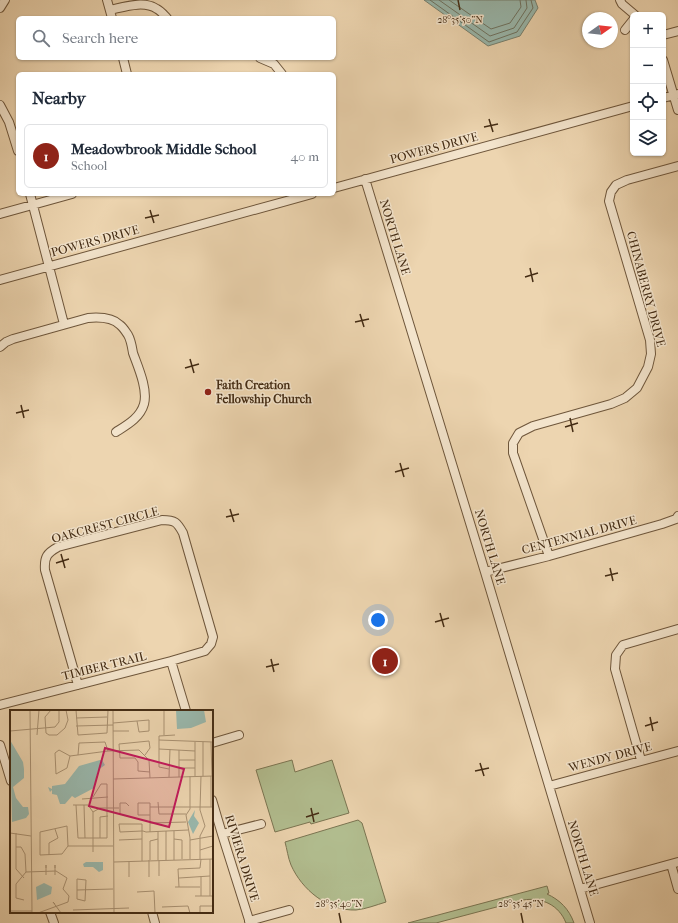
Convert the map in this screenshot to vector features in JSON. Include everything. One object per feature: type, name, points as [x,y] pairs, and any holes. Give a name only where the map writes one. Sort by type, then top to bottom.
[{"type":"street","points":[[0,8],[5,0]]},
{"type":"street","points":[[107,0],[111,14],[135,5],[148,5],[158,9],[165,16]]},
{"type":"street","points":[[620,0],[631,12]]},
{"type":"street","points":[[624,30],[630,23]]},
{"type":"street","points":[[666,34],[678,31]]},
{"type":"street","points":[[124,60],[127,72]]},
{"type":"street","points":[[265,60],[274,64],[280,72]]},
{"type":"street","points":[[666,68],[676,94],[678,110]]},
{"type":"street","points":[[666,97],[676,94]]},
{"type":"street","points":[[0,105],[9,122],[16,145]]},
{"type":"street","name":"POWERS DRIVE","points":[[336,187],[630,107]]},
{"type":"street","points":[[9,122],[16,119]]},
{"type":"street","name":"CHINABERRY DRIVE","points":[[548,556],[513,453],[514,443],[519,433],[533,426],[611,404],[625,398],[637,388],[648,367],[651,354],[650,340],[609,201],[611,192],[616,185],[627,180],[678,166]]},
{"type":"street","name":"NORTH LANE","points":[[365,179],[590,923]]},
{"type":"street","points":[[30,196],[64,324]]},
{"type":"street","points":[[0,214],[65,196]]},
{"type":"street","name":"POWERS DRIVE","points":[[0,280],[305,196]]},
{"type":"street","points":[[0,347],[13,339],[88,318],[104,318],[120,324],[128,336],[143,384],[144,404],[139,415],[116,432]]},
{"type":"street","name":"CENTENNIAL DRIVE","points":[[485,572],[662,524],[676,519],[678,516]]},
{"type":"street","name":"OAKCREST CIRCLE","points":[[78,685],[45,570],[44,561],[50,552],[58,547],[162,520],[171,520],[178,524],[213,637],[211,644]]},
{"type":"street","points":[[641,760],[615,669],[616,655],[623,645],[678,629]]},
{"type":"street","name":"TIMBER TRAIL","points":[[0,704],[170,661],[205,651],[211,644]]},
{"type":"street","points":[[170,661],[186,710]]},
{"type":"street","points":[[213,742],[239,735]]},
{"type":"street","points":[[0,745],[10,778]]},
{"type":"street","name":"WENDY DRIVE","points":[[549,786],[678,751]]},
{"type":"street","name":"RIVIERA DRIVE","points":[[213,803],[250,922]]},
{"type":"street","points":[[222,834],[261,824]]},
{"type":"street","points":[[580,889],[674,863],[678,889]]},
{"type":"street","points":[[250,922],[289,910]]},
{"type":"street","points":[[50,913],[54,923]]},
{"type":"street","points":[[152,913],[155,923]]},
{"type":"green space","points":[[292,760],[295,772],[332,760],[349,813],[311,824],[310,822],[275,832],[256,770]]},
{"type":"green space","points":[[358,820],[362,823],[386,902],[356,910],[336,907],[326,903],[309,890],[302,883],[291,865],[285,842]]},
{"type":"green space","points":[[547,886],[549,893],[547,894],[564,906],[570,913],[574,923],[566,923],[559,911],[549,904],[543,901],[530,899],[436,923],[408,923]]},
{"type":"water","points":[[424,0],[535,0],[538,8],[520,36],[488,46]]},
{"type":"place","name":"Faith Creation Fellowship Church","points":[[208,392]]},
{"type":"place","name":"Meadowbrook Middle School","points":[[385,661]]}]
